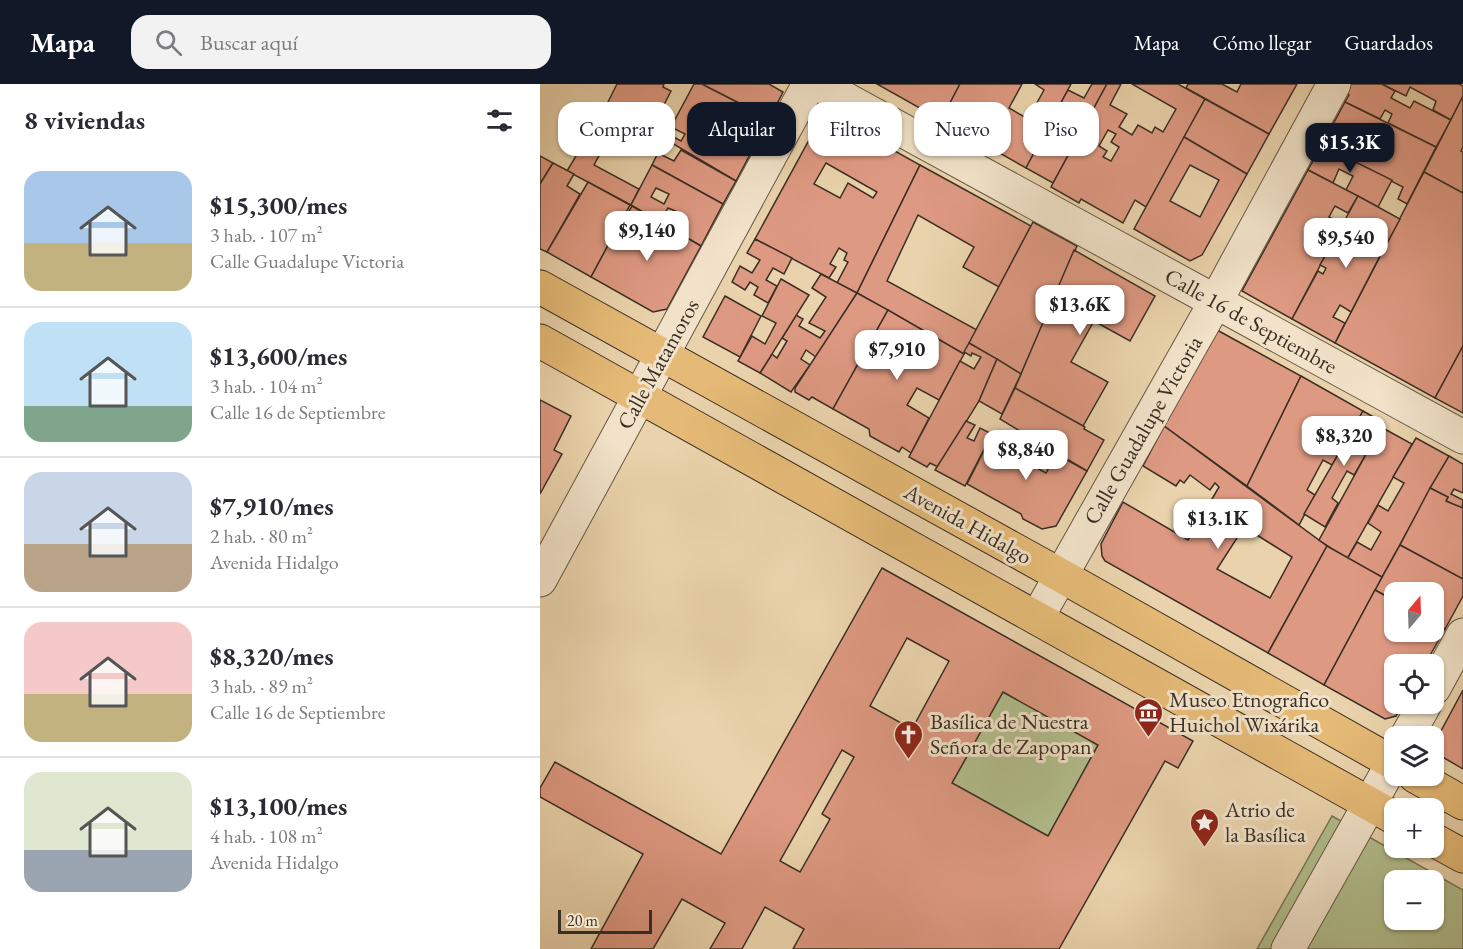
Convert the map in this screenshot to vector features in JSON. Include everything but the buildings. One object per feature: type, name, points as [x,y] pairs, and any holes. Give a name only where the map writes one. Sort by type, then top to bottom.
[{"type":"main road","name":"Avenida Hidalgo","points":[[540,287],[1060,575],[1384,751]]},
{"type":"main road","points":[[540,341],[1383,811]]},
{"type":"main road","name":"Avenida Hidalgo","points":[[1438,786],[1463,803]]},
{"type":"main road","points":[[1444,846],[1463,856]]},
{"type":"street","name":"Calle Matamoros","points":[[540,580],[809,84]]},
{"type":"street","name":"Calle 16 de Septiembre","points":[[818,84],[1463,437]]},
{"type":"street","name":"Calle Guadalupe Victoria","points":[[1037,618],[1216,302],[1334,84]]},
{"type":"street","points":[[1444,669],[1463,634]]},
{"type":"street","points":[[1288,949],[1383,811],[1392,786]]},
{"type":"green space","points":[[1003,692],[1098,745],[1048,836],[952,783]]},
{"type":"green space","points":[[1332,816],[1384,845],[1384,858],[1406,858],[1428,870],[1384,870],[1384,930],[1444,930],[1444,879],[1463,890],[1463,949],[1257,949]]},
{"type":"place","name":"Museo Etnografico Huichol Wixárika","points":[[1148,738]]},
{"type":"place","name":"Basílica de Nuestra Señora de Zapopan","points":[[909,760]]},
{"type":"place","name":"Atrio de la Basílica","points":[[1204,848]]}]
